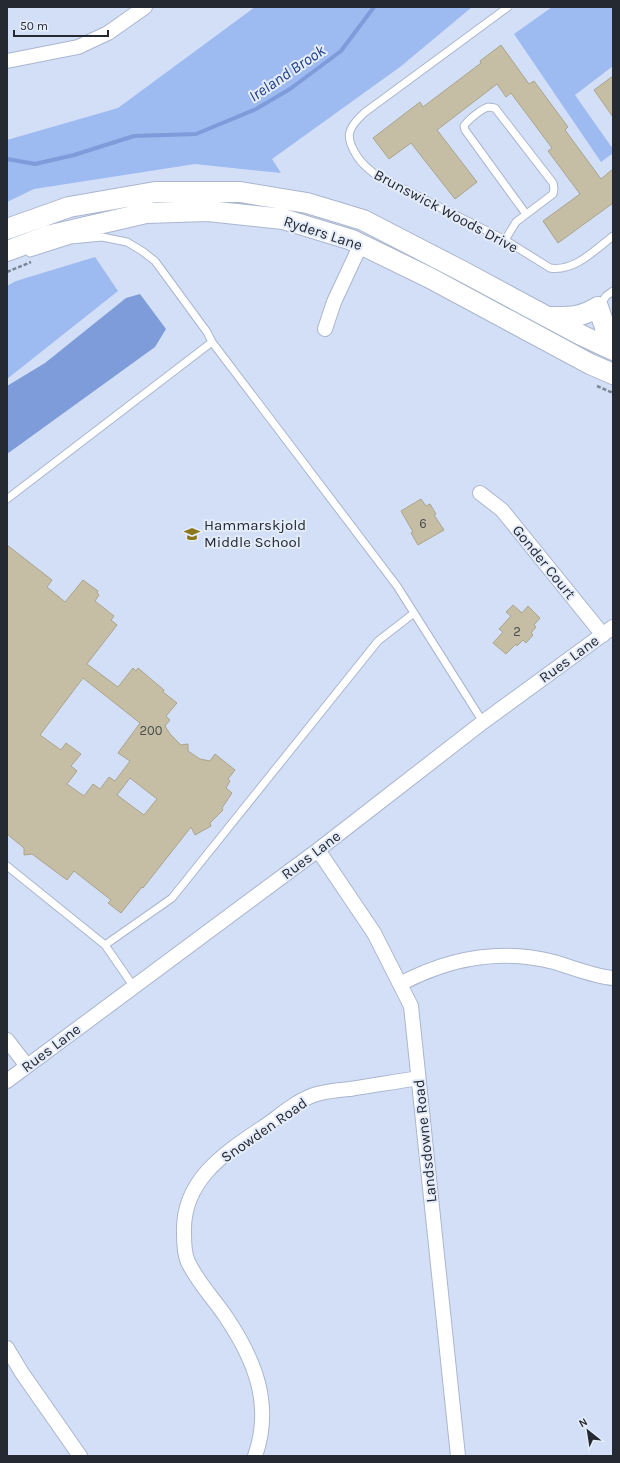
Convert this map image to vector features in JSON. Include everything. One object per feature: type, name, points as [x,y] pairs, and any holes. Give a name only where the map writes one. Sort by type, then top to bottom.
[{"type":"main road","name":"Ryders Lane","points":[[7,229],[69,207],[155,192],[240,192],[308,203],[363,220],[581,335],[613,350]]},
{"type":"main road","name":"Ryders Lane","points":[[14,253],[47,236],[146,214],[208,211],[283,219],[361,244],[430,278],[590,364],[613,374]]},
{"type":"main road","points":[[547,317],[574,317],[586,315],[598,308],[613,344]]},
{"type":"street","points":[[7,61],[78,47],[108,32],[145,7]]},
{"type":"street","points":[[325,328],[334,302],[361,244]]},
{"type":"street","name":"Gonder Court","points":[[480,493],[502,510],[608,631]]},
{"type":"street","name":"Rues Lane","points":[[7,1081],[318,850],[483,722],[608,631]]},
{"type":"street","name":"Landsdowne Road","points":[[318,850],[374,933],[411,1006],[458,1456]]},
{"type":"street","points":[[400,984],[418,974],[459,960],[502,956],[523,956],[544,960],[613,978]]},
{"type":"street","points":[[7,1040],[27,1066]]},
{"type":"street","name":"Snowden Road","points":[[255,1456],[260,1440],[263,1405],[257,1374],[242,1342],[226,1316],[200,1283],[188,1261],[184,1245],[184,1220],[191,1194],[199,1180],[227,1152],[295,1105],[316,1094],[418,1078]]},
{"type":"street","points":[[7,1348],[22,1373],[80,1456]]},
{"type":"lane","name":"Brunswick Woods Drive","points":[[508,7],[364,113],[356,121],[350,131],[348,140],[361,164],[376,175],[505,240],[550,268],[558,269],[581,260],[613,236]]},
{"type":"lane","points":[[505,240],[516,222],[552,194],[554,189],[553,183],[495,108],[488,107],[466,122],[464,126],[465,130],[526,214]]},
{"type":"lane","points":[[14,253],[71,240],[102,236],[127,242],[155,261],[207,332],[212,342],[397,586],[483,722]]},
{"type":"lane","points":[[598,308],[606,296],[613,291]]},
{"type":"lane","points":[[7,499],[212,342]]},
{"type":"lane","points":[[105,945],[172,898],[378,640],[414,613]]},
{"type":"lane","points":[[7,866],[105,945],[134,986]]},
{"type":"path","points":[[7,272],[34,261]]},
{"type":"shaded area","points":[[255,7],[472,7],[400,67],[272,159],[281,173],[195,164],[34,189],[7,202],[7,140],[118,108]]},
{"type":"shaded area","points":[[552,7],[613,7],[613,66],[575,95],[613,149],[613,153],[601,162],[514,34]]},
{"type":"shaded area","points":[[95,257],[118,291],[7,379],[7,286],[16,281]]},
{"type":"shaded area","points":[[140,294],[166,329],[155,347],[7,454],[7,386],[45,363],[126,298]]},
{"type":"building","points":[[501,45],[529,84],[534,81],[568,127],[565,130],[601,179],[613,169],[613,203],[558,243],[543,221],[580,194],[548,151],[552,148],[511,93],[506,97],[497,84],[437,130],[477,182],[455,199],[411,143],[389,159],[373,138],[420,102],[423,107],[481,63],[480,61]]},
{"type":"building","points":[[613,76],[613,117],[594,90]]},
{"type":"building","points":[[421,499],[426,506],[430,504],[436,514],[434,515],[444,530],[418,545],[411,533],[413,532],[401,511]]},
{"type":"building","points":[[7,545],[52,580],[47,587],[65,602],[83,580],[98,591],[97,593],[99,595],[95,601],[114,616],[111,620],[117,625],[87,664],[118,687],[133,668],[136,671],[138,668],[177,703],[166,716],[170,720],[165,726],[170,734],[181,745],[188,744],[188,751],[200,759],[210,761],[215,754],[235,770],[228,779],[230,781],[226,788],[232,793],[222,808],[223,810],[210,823],[211,826],[195,835],[191,827],[143,888],[142,887],[121,913],[108,903],[111,900],[74,871],[67,880],[32,854],[24,855],[24,848],[7,834]],"holes":[[[83,678],[140,723],[118,753],[130,761],[115,781],[109,777],[100,789],[93,784],[84,796],[67,784],[77,771],[71,766],[81,754],[66,743],[61,750],[40,735]],[[130,778],[157,799],[144,815],[117,795]]]},
{"type":"building","points":[[513,605],[522,613],[528,606],[540,618],[534,625],[536,627],[531,633],[533,635],[526,643],[523,640],[517,646],[516,644],[506,654],[493,643],[503,632],[499,629],[511,616],[506,612]]},
{"type":"waterway","name":"Ireland Brook","points":[[7,159],[35,164],[74,155],[134,136],[196,134],[256,109],[290,89],[341,51],[374,7]]},
{"type":"place","name":"Hammarskjold Middle School","points":[[192,534]]}]
